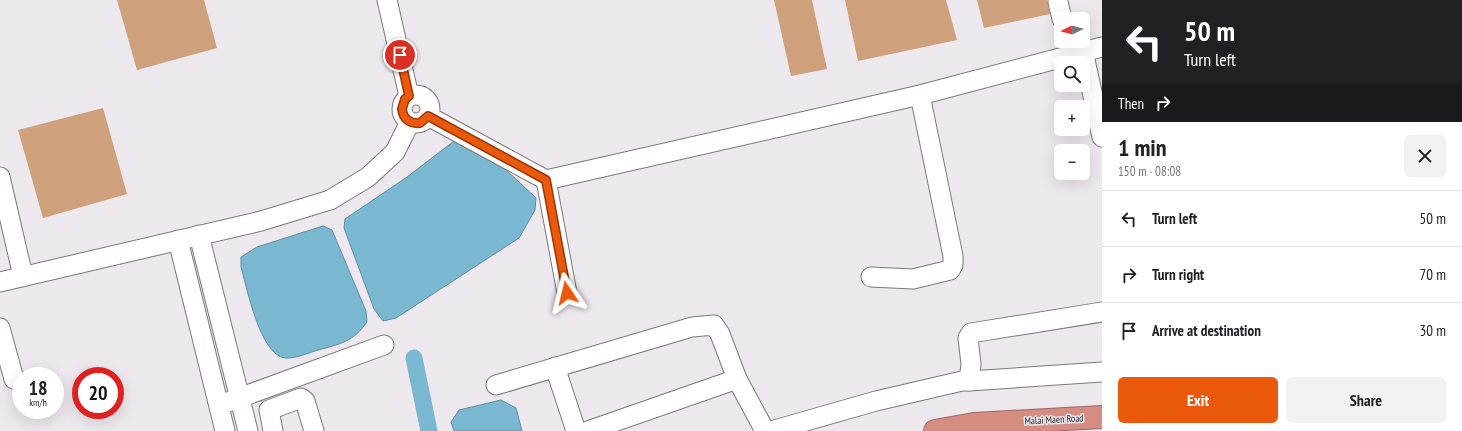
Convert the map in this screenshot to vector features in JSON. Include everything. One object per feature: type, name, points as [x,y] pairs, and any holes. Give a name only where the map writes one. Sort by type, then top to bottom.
[{"type":"highway","name":"Malai Maen Road","points":[[935,431],[974,424],[1102,417]]},
{"type":"street","points":[[387,0],[409,96]]},
{"type":"street","points":[[428,116],[546,180],[920,95],[1073,49],[1102,47]]},
{"type":"street","points":[[1073,49],[1102,137]]},
{"type":"street","points":[[871,277],[913,279],[950,270],[953,266],[953,256],[920,95]]},
{"type":"street","points":[[409,96],[419,96],[426,99],[430,106],[428,116],[420,123],[410,122],[402,114],[405,99],[409,96]]},
{"type":"street","points":[[0,282],[261,221],[330,200],[368,177],[395,152],[410,122]]},
{"type":"street","points":[[0,177],[24,276]]},
{"type":"street","points":[[546,180],[567,293]]},
{"type":"street","points":[[199,235],[248,431]]},
{"type":"street","points":[[178,240],[225,431]]},
{"type":"street","points":[[969,381],[971,364],[968,338],[971,333],[1102,312]]},
{"type":"street","points":[[496,385],[692,327],[714,325],[720,334],[737,379],[765,431]]},
{"type":"street","points":[[0,328],[12,372]]},
{"type":"street","points":[[219,406],[384,345]]},
{"type":"street","points":[[555,367],[576,431]]},
{"type":"street","points":[[771,431],[876,401],[962,381],[1102,372]]},
{"type":"street","points":[[588,431],[737,379]]},
{"type":"street","points":[[273,431],[269,410],[301,398],[305,401],[314,431]]},
{"type":"water","points":[[462,135],[472,138],[536,198],[535,210],[519,238],[396,318],[383,321],[374,309],[344,228],[345,219],[407,177]]},
{"type":"water","points":[[323,226],[332,230],[366,311],[367,322],[357,334],[346,341],[297,357],[285,358],[276,354],[268,345],[262,333],[247,290],[241,267],[241,257],[257,247]]},
{"type":"water","points":[[501,400],[516,408],[522,431],[454,431],[451,422],[459,410]]},
{"type":"building","points":[[117,0],[204,0],[217,48],[137,70]]},
{"type":"building","points":[[774,0],[812,0],[827,69],[791,76]]},
{"type":"building","points":[[845,0],[946,0],[957,40],[858,61]]},
{"type":"building","points":[[977,0],[1047,0],[1050,14],[984,28]]},
{"type":"building","points":[[103,108],[127,194],[43,218],[18,130]]},
{"type":"waterway","points":[[414,358],[429,431]]},
{"type":"route","points":[[400,55],[409,96],[402,104],[402,114],[406,120],[415,124],[425,120],[428,116],[546,180],[567,293]]}]
